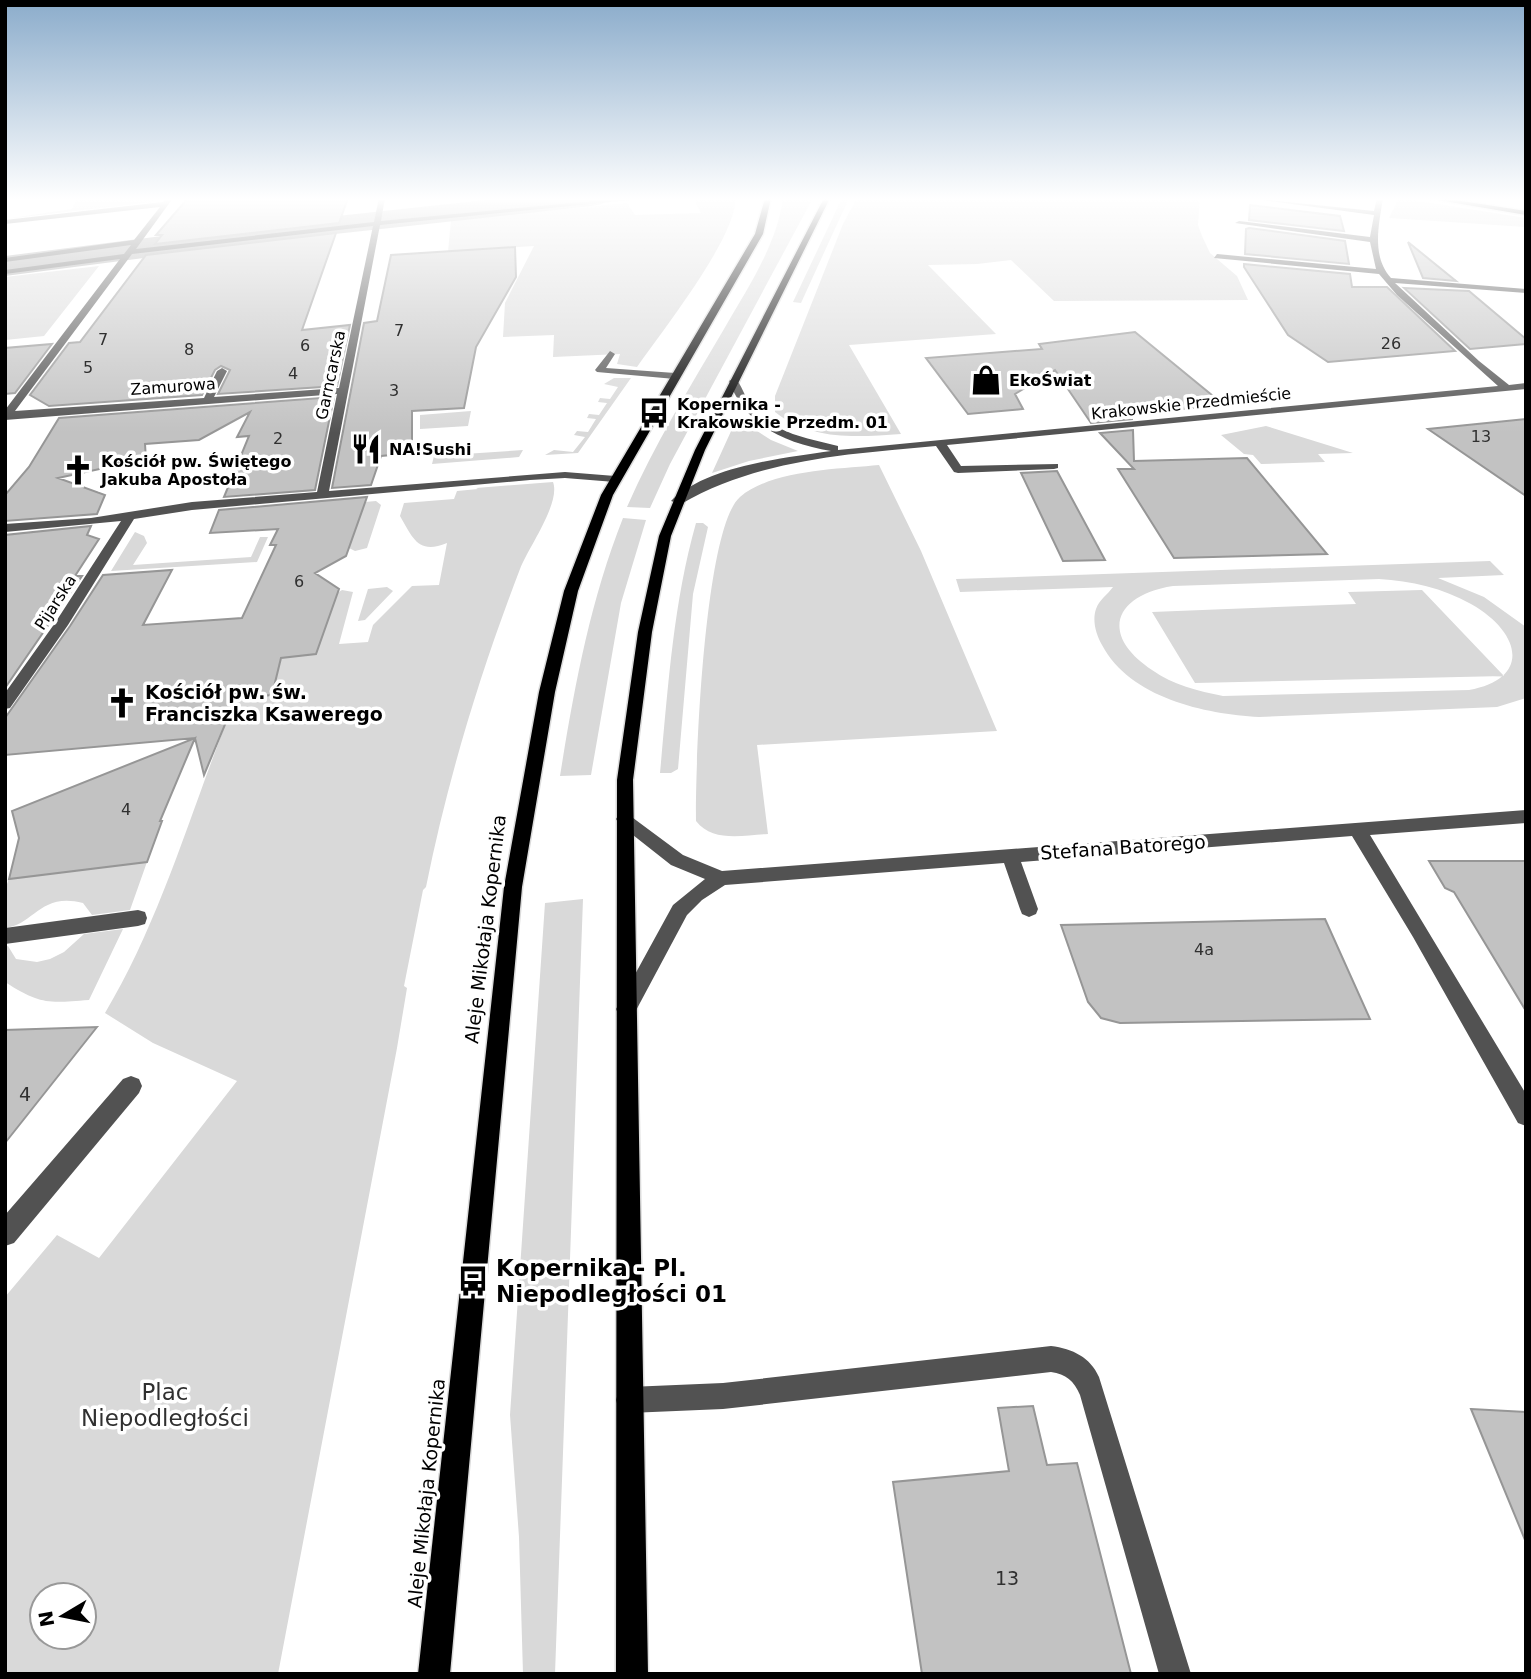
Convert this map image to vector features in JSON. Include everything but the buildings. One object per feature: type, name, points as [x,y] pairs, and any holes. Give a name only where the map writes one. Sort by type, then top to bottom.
[{"type":"main road","name":"Aleje Mikołaja Kopernika","points":[[435,1674],[513,887],[547,692],[571,591],[615,479],[734,276]]},
{"type":"main road","points":[[632,1674],[625,780],[645,632],[665,536],[677,501],[787,276]]},
{"type":"street","points":[[6,416],[110,276]]},
{"type":"street","name":"Garncarska","points":[[322,495],[365,276]]},
{"type":"street","points":[[1385,276],[1493,380],[1507,388]]},
{"type":"street","points":[[1389,281],[1526,291]]},
{"type":"street","points":[[610,354],[600,370],[675,376]]},
{"type":"street","points":[[208,400],[222,371]]},
{"type":"street","name":"Krakowskie Przedmieście","points":[[734,381],[743,405],[758,419],[779,432],[817,446],[859,450]]},
{"type":"street","name":"Krakowskie Przedmieście","points":[[677,501],[718,479],[744,471],[780,461],[859,450],[1526,386]]},
{"type":"street","name":"Zamurowa","points":[[6,416],[343,391]]},
{"type":"street","points":[[940,443],[958,470],[1054,466]]},
{"type":"street","points":[[5,528],[91,522],[192,506],[552,475],[615,479]]},
{"type":"street","name":"Pijarska","points":[[5,704],[61,625],[130,516]]},
{"type":"street","name":"Stefana Batorego","points":[[625,819],[677,860],[721,878],[1526,816]]},
{"type":"street","points":[[1357,830],[1420,931],[1526,1115]]},
{"type":"street","points":[[1010,856],[1029,909]]},
{"type":"street","points":[[625,1011],[680,910],[695,895],[721,878]]},
{"type":"street","points":[[5,936],[138,918]]},
{"type":"street","points":[[5,1234],[131,1086]]},
{"type":"street","points":[[629,1401],[723,1396],[1051,1359],[1069,1362],[1079,1367],[1091,1387],[1175,1674]]},
{"type":"green space","points":[[91,276],[44,336],[5,340],[5,277]]},
{"type":"green space","points":[[519,276],[701,276],[637,367],[617,364],[620,354],[553,357],[554,335],[503,337],[505,303]]},
{"type":"green space","points":[[754,276],[771,276],[670,464],[650,508],[627,507],[685,394]]},
{"type":"green space","points":[[805,276],[813,276],[801,303],[793,302]]},
{"type":"green space","points":[[822,276],[939,276],[996,334],[849,345],[901,434],[851,436],[804,428],[775,412],[775,396]]},
{"type":"green space","points":[[1028,276],[1237,276],[1248,300],[1054,301]]},
{"type":"green space","points":[[614,378],[631,378],[578,453],[545,455],[554,450],[573,452],[585,437],[574,435],[577,431],[588,432],[596,419],[587,418],[589,414],[599,415],[607,403],[598,402],[600,398],[610,399],[618,387],[604,384]]},
{"type":"green space","points":[[471,411],[468,426],[420,429],[420,415]]},
{"type":"green space","points":[[737,418],[771,440],[798,451],[749,461],[712,473]]},
{"type":"green space","points":[[1266,426],[1353,453],[1318,454],[1325,462],[1261,464],[1253,455],[1244,454],[1221,435]]},
{"type":"green space","points":[[523,450],[519,457],[432,464],[434,456]]},
{"type":"green space","points":[[879,465],[921,551],[997,731],[757,745],[768,834],[729,836],[711,832],[696,821],[697,752],[710,599],[718,553],[728,518],[740,497],[769,481],[806,472]]},
{"type":"green space","name":"Plac Niepodległości","points":[[553,482],[554,491],[548,513],[520,569],[478,687],[444,806],[426,887],[423,890],[404,986],[407,988],[397,1048],[278,1674],[5,1674],[5,1297],[57,1235],[99,1258],[237,1081],[153,1043],[105,1013],[126,976],[161,898],[236,698],[272,695],[283,652],[298,656],[316,654],[334,595],[342,590],[353,592],[339,644],[368,642],[373,625],[412,586],[439,585],[447,543],[429,547],[418,542],[400,516],[404,503],[454,499],[457,491],[478,489],[476,488]]},
{"type":"green space","points":[[376,501],[381,505],[367,548],[355,551],[349,548],[365,502]]},
{"type":"green space","points":[[623,518],[646,520],[621,603],[591,775],[560,776],[577,678],[592,613]]},
{"type":"green space","points":[[696,523],[703,523],[708,527],[693,594],[678,769],[671,773],[660,773],[677,616]]},
{"type":"green space","points":[[135,532],[144,536],[147,543],[133,565],[251,557],[260,537],[268,537],[257,562],[111,571]]},
{"type":"green space","points":[[1490,561],[1504,575],[1438,578],[1484,597],[1526,627],[1526,698],[1497,707],[1259,717],[1216,712],[1171,700],[1150,690],[1131,678],[1115,663],[1100,641],[1094,618],[1097,606],[1113,587],[960,592],[956,579]],"holes":[[[1391,580],[1427,586],[1449,594],[1488,616],[1501,628],[1509,641],[1512,654],[1510,666],[1503,676],[1469,690],[1223,696],[1186,687],[1152,670],[1135,657],[1120,630],[1120,618],[1126,607],[1137,598],[1173,586]]]},
{"type":"green space","points":[[387,587],[393,591],[365,620],[358,621],[368,589]]},
{"type":"green space","points":[[1422,590],[1504,676],[1195,683],[1152,612],[1356,604],[1348,592]]},
{"type":"green space","points":[[147,862],[130,910],[92,915],[83,903],[57,902],[47,905],[15,926],[5,928],[5,889],[9,879]]},
{"type":"green space","points":[[583,899],[555,1674],[523,1674],[519,1537],[510,1415],[545,903]]},
{"type":"green space","points":[[123,929],[89,1000],[45,1001],[5,982],[5,947],[8,946],[16,959],[37,962],[64,952],[84,934]]},
{"type":"place","name":"EkoŚwiat","points":[[986,380]]},
{"type":"place","name":"Kopernika - Krakowskie Przedm. 01","points":[[654,413]]},
{"type":"place","name":"NA!Sushi","points":[[366,449]]},
{"type":"place","name":"Kościół pw. Świętego Jakuba Apostoła","points":[[78,470]]},
{"type":"place","name":"Kościół pw. św. Franciszka Ksawerego","points":[[122,703]]},
{"type":"place","name":"Kopernika - Pl. Niepodległości 01","points":[[473,1281]]}]
